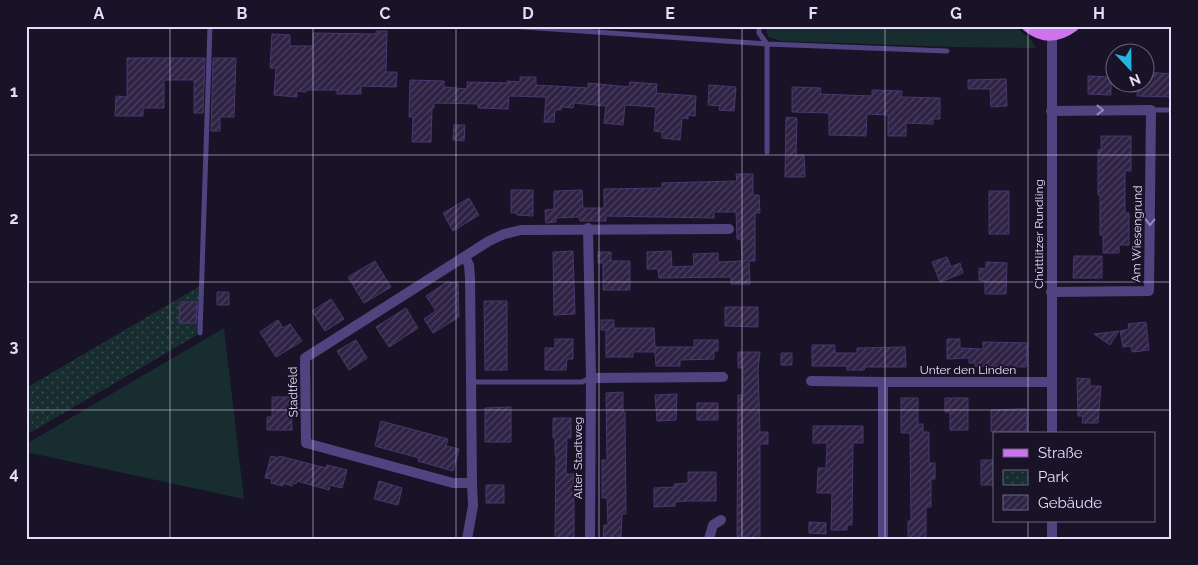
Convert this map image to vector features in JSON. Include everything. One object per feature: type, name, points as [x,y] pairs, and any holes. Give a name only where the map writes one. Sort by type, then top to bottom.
[{"type":"main road","points":[[1028,26],[1037,32],[1052,35],[1064,32],[1073,26]]},
{"type":"street","name":"Chüttlitzer Rundling","points":[[1052,35],[1052,432]]},
{"type":"street","points":[[1051,110],[1151,110]]},
{"type":"street","name":"Am Wiesengrund","points":[[1051,292],[1149,290],[1151,110]]},
{"type":"street","points":[[588,228],[729,229]]},
{"type":"street","name":"Stadtfeld","points":[[472,483],[453,483],[306,443],[305,358],[489,241],[504,234],[521,230],[588,228]]},
{"type":"street","name":"Alter Stadtweg","points":[[588,228],[591,378],[590,539]]},
{"type":"street","points":[[464,257],[469,266],[470,277],[472,382],[473,506],[467,539]]},
{"type":"street","points":[[591,378],[723,377]]},
{"type":"street","name":"Unter den Linden","points":[[811,381],[1052,382]]},
{"type":"street","points":[[883,382],[883,539]]},
{"type":"street","points":[[709,539],[713,526],[721,520]]},
{"type":"street","points":[[1052,522],[1052,539]]},
{"type":"lane","points":[[200,333],[210,26]]},
{"type":"lane","points":[[510,26],[767,44],[947,51]]},
{"type":"lane","points":[[759,26],[759,33],[767,44],[767,152]]},
{"type":"lane","points":[[1151,110],[1172,110]]},
{"type":"lane","points":[[472,382],[582,382],[591,378]]},
{"type":"green space","points":[[768,26],[1015,26],[1031,40],[1036,48],[781,41],[768,37],[766,28]]},
{"type":"green space","points":[[200,286],[197,335],[26,435],[26,388]]},
{"type":"green space","points":[[224,328],[244,499],[26,452],[26,444]]},
{"type":"building","points":[[376,31],[387,31],[386,72],[397,72],[396,87],[361,86],[361,94],[337,94],[337,90],[306,90],[306,92],[297,91],[297,97],[274,95],[276,68],[270,68],[272,34],[290,35],[290,46],[313,46],[313,33],[376,34]]},
{"type":"building","points":[[127,58],[205,58],[203,113],[194,113],[194,80],[164,80],[164,108],[143,108],[143,116],[115,116],[116,96],[127,97]]},
{"type":"building","points":[[213,58],[236,58],[234,117],[220,117],[220,131],[211,131]]},
{"type":"building","points":[[1156,73],[1172,74],[1172,97],[1137,96],[1137,92],[1156,92]]},
{"type":"building","points":[[1088,76],[1106,77],[1106,92],[1111,92],[1111,95],[1088,94]]},
{"type":"building","points":[[520,77],[536,77],[536,85],[588,88],[588,83],[629,87],[630,82],[657,84],[656,93],[696,96],[695,116],[688,115],[688,119],[682,118],[680,140],[662,138],[662,132],[654,131],[656,107],[625,105],[623,125],[604,123],[606,106],[574,103],[573,108],[561,107],[561,110],[555,110],[554,122],[544,122],[546,97],[509,96],[508,109],[478,108],[478,104],[434,103],[434,108],[432,108],[431,142],[412,142],[413,117],[409,117],[410,80],[444,81],[444,87],[467,89],[467,82],[520,82]]},
{"type":"building","points":[[1006,79],[1007,106],[991,107],[990,89],[968,89],[968,80]]},
{"type":"building","points":[[709,85],[736,87],[734,111],[719,110],[720,106],[708,105]]},
{"type":"building","points":[[792,87],[821,88],[820,94],[872,96],[872,90],[902,91],[901,97],[940,98],[940,119],[933,119],[933,124],[906,123],[906,136],[888,136],[888,115],[867,114],[866,136],[829,135],[829,113],[792,112]]},
{"type":"building","points":[[786,117],[797,118],[796,155],[804,155],[805,177],[785,177]]},
{"type":"building","points":[[454,125],[465,125],[464,141],[453,140]]},
{"type":"building","points":[[1101,136],[1131,136],[1131,171],[1125,171],[1125,213],[1129,213],[1129,245],[1119,245],[1119,253],[1103,253],[1103,235],[1100,235],[1098,150],[1101,150]]},
{"type":"building","points":[[736,174],[753,174],[753,195],[759,195],[760,213],[755,213],[755,261],[749,261],[750,284],[731,284],[731,277],[659,278],[658,269],[647,269],[647,252],[671,251],[672,267],[694,266],[693,254],[718,253],[718,262],[742,261],[741,239],[737,239],[736,212],[714,212],[714,218],[606,216],[606,221],[580,221],[579,217],[556,218],[556,222],[546,223],[545,210],[554,209],[554,191],[582,190],[583,208],[604,208],[604,189],[662,188],[662,183],[737,181]]},
{"type":"building","points":[[511,190],[533,190],[533,216],[511,213]]},
{"type":"building","points":[[989,191],[1009,191],[1009,234],[989,234]]},
{"type":"building","points":[[469,198],[479,215],[453,231],[443,213]]},
{"type":"building","points":[[573,251],[575,314],[554,315],[553,252]]},
{"type":"building","points":[[598,252],[611,252],[611,261],[630,261],[630,290],[603,290],[603,263],[598,263]]},
{"type":"building","points":[[1074,256],[1102,256],[1102,278],[1073,278]]},
{"type":"building","points":[[947,257],[951,267],[960,263],[963,273],[940,282],[932,262]]},
{"type":"building","points":[[375,261],[391,287],[364,303],[348,277]]},
{"type":"building","points":[[986,262],[1007,263],[1006,294],[985,294],[985,281],[979,280],[979,268],[986,269]]},
{"type":"building","points":[[447,282],[458,283],[459,317],[433,333],[424,319],[436,311],[426,296]]},
{"type":"building","points":[[217,292],[229,292],[229,305],[217,305]]},
{"type":"building","points":[[331,299],[344,319],[325,331],[312,311]]},
{"type":"building","points":[[484,301],[507,301],[507,370],[485,370]]},
{"type":"building","points":[[180,302],[197,302],[196,323],[179,323]]},
{"type":"building","points":[[725,307],[758,307],[758,327],[725,326]]},
{"type":"building","points":[[406,308],[418,328],[389,347],[376,327]]},
{"type":"building","points":[[278,320],[283,328],[290,324],[302,341],[276,357],[260,332]]},
{"type":"building","points":[[601,320],[614,320],[614,328],[654,328],[655,347],[694,347],[694,340],[718,340],[718,351],[714,351],[714,359],[680,360],[680,366],[656,366],[655,352],[633,352],[633,357],[606,357],[606,330],[601,330]]},
{"type":"building","points":[[1146,322],[1149,350],[1132,352],[1131,346],[1123,347],[1120,331],[1129,329],[1128,324]]},
{"type":"building","points":[[1119,331],[1110,345],[1094,334]]},
{"type":"building","points":[[555,339],[573,339],[573,359],[567,359],[566,370],[545,370],[545,348],[555,348]]},
{"type":"building","points":[[947,339],[960,339],[960,348],[983,349],[983,342],[1027,343],[1026,367],[975,366],[975,363],[969,363],[969,358],[947,359]]},
{"type":"building","points":[[356,340],[367,358],[349,370],[337,351]]},
{"type":"building","points":[[812,345],[835,345],[835,353],[857,353],[857,348],[905,347],[906,367],[865,367],[864,370],[847,370],[847,366],[812,366]]},
{"type":"building","points":[[738,352],[760,352],[758,369],[760,432],[768,432],[768,444],[760,444],[760,539],[737,538],[738,395],[743,395],[743,368],[738,368]]},
{"type":"building","points":[[781,353],[792,353],[792,365],[781,365]]},
{"type":"building","points":[[1077,378],[1090,379],[1090,386],[1101,386],[1098,423],[1082,423],[1083,416],[1078,416]]},
{"type":"building","points":[[623,392],[623,412],[625,412],[626,514],[622,514],[621,539],[603,539],[604,525],[608,525],[607,498],[602,498],[602,460],[607,460],[606,393]]},
{"type":"building","points":[[677,394],[676,420],[657,421],[655,395]]},
{"type":"building","points":[[272,397],[291,397],[292,430],[267,430],[267,417],[272,417]]},
{"type":"building","points":[[901,398],[918,398],[918,424],[923,424],[923,432],[929,432],[929,463],[935,463],[935,479],[931,479],[931,507],[926,507],[926,539],[908,539],[908,521],[911,521],[910,433],[901,433]]},
{"type":"building","points":[[945,398],[968,398],[968,430],[950,430],[950,412],[945,412]]},
{"type":"building","points":[[697,403],[718,403],[718,420],[697,420]]},
{"type":"building","points":[[511,407],[511,442],[485,442],[485,408]]},
{"type":"building","points":[[1026,409],[1027,431],[991,432],[991,410]]},
{"type":"building","points":[[553,418],[571,418],[571,438],[567,438],[566,474],[574,474],[574,539],[555,539],[556,455],[555,438],[553,438]]},
{"type":"building","points":[[381,421],[448,439],[446,446],[459,449],[453,471],[418,461],[419,458],[375,446]]},
{"type":"building","points":[[813,426],[863,426],[863,443],[853,443],[852,525],[847,525],[847,530],[831,530],[832,493],[817,493],[818,468],[826,468],[827,443],[813,443]]},
{"type":"building","points":[[271,456],[279,458],[279,456],[326,468],[327,465],[347,470],[342,488],[330,485],[329,490],[297,481],[292,486],[283,483],[283,486],[271,483],[272,479],[265,478]]},
{"type":"building","points":[[981,460],[993,460],[993,485],[981,485]]},
{"type":"building","points":[[688,472],[716,472],[716,501],[675,502],[675,506],[654,507],[654,488],[674,487],[674,484],[688,483]]},
{"type":"building","points":[[379,481],[402,488],[398,505],[374,499]]},
{"type":"building","points":[[486,485],[504,485],[504,503],[486,503]]},
{"type":"building","points":[[809,522],[826,523],[826,534],[809,533]]}]
